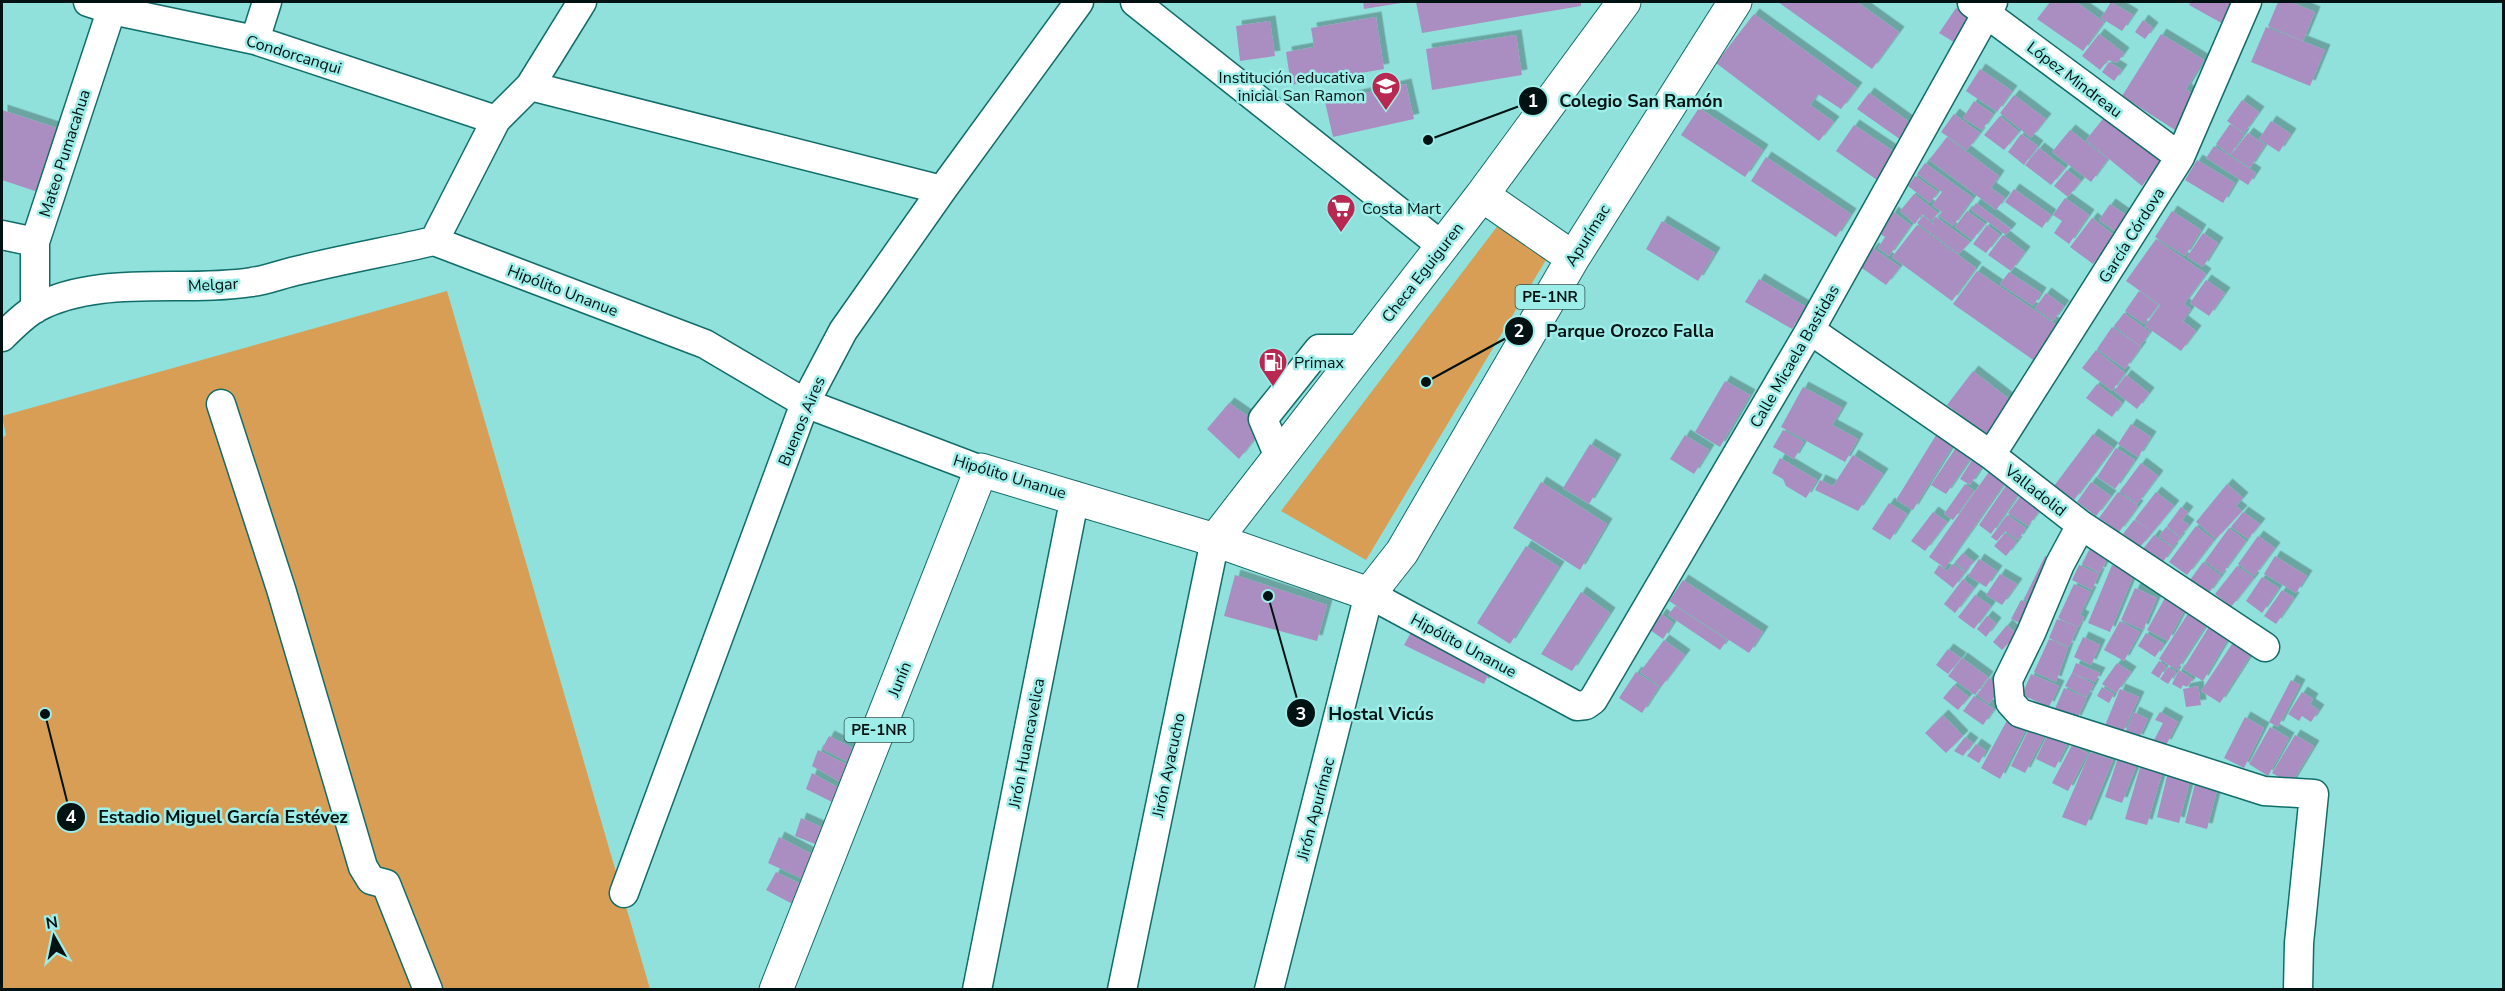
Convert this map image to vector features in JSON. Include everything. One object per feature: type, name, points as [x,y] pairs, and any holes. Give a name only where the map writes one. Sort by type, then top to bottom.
[{"type":"main road","name":"Checa Eguiguren","points":[[1215,540],[1482,195],[1624,2]]},
{"type":"main road","name":"Apurímac","points":[[1369,594],[1402,552],[1573,258],[1735,2]]},
{"type":"main road","points":[[1482,195],[1573,258]]},
{"type":"main road","name":"Hipólito Unanue","points":[[981,470],[1075,496],[1215,540],[1369,594]]},
{"type":"main road","name":"Junín","points":[[776,990],[981,470]]},
{"type":"street","points":[[255,40],[267,2]]},
{"type":"street","points":[[434,242],[496,120],[530,86],[582,2]]},
{"type":"street","name":"Buenos Aires","points":[[624,893],[805,403],[843,331],[1079,2]]},
{"type":"street","points":[[1135,2],[1442,246]]},
{"type":"street","name":"García Córdova","points":[[1991,455],[2180,157],[2247,2]]},
{"type":"street","name":"Condorcanqui","points":[[105,4],[255,40],[496,120]]},
{"type":"street","name":"Mateo Pumacahua","points":[[35,309],[35,242],[105,4]]},
{"type":"street","name":"López Mindreau","points":[[1983,5],[2180,157]]},
{"type":"street","name":"Calle Micaela Bastidas","points":[[1586,705],[1593,700],[1810,330],[1983,5]]},
{"type":"street","points":[[530,86],[942,190]]},
{"type":"street","points":[[2,235],[35,242]]},
{"type":"street","name":"Melgar","points":[[2,337],[35,309],[65,296],[94,290],[191,285],[222,286],[255,282],[300,270],[434,242]]},
{"type":"street","name":"Hipólito Unanue","points":[[434,242],[705,344],[805,403],[981,470]]},
{"type":"street","name":"Valladolid","points":[[1810,330],[1991,455],[2081,525],[2265,647]]},
{"type":"street","points":[[220,404],[281,589],[363,867],[372,880],[386,884],[428,990]]},
{"type":"street","name":"Jirón Huancavelica","points":[[977,990],[1075,496]]},
{"type":"street","points":[[2081,525],[2060,564],[2008,680],[2010,702],[2020,713],[2264,791],[2314,794],[2299,943],[2298,990]]},
{"type":"street","name":"Jirón Ayacucho","points":[[1122,990],[1215,540]]},
{"type":"street","name":"Hipólito Unanue","points":[[1369,594],[1577,706],[1586,705]]},
{"type":"street","name":"Jirón Apurímac","points":[[1269,990],[1369,594]]},
{"type":"shaded area","points":[[1499,224],[1550,253],[1366,560],[1281,511]]},
{"type":"shaded area","points":[[447,291],[650,989],[2,989],[2,438],[6,435],[2,416]]},
{"type":"building","points":[[1363,2],[1401,2],[1401,3],[1364,9]]},
{"type":"building","points":[[1416,2],[1581,2],[1581,6],[1422,33]]},
{"type":"building","points":[[1778,2],[1857,2],[1899,32],[1872,69]]},
{"type":"building","points":[[2050,2],[2076,2],[2104,22],[2083,51],[2037,19]]},
{"type":"building","points":[[2111,2],[2133,15],[2122,31],[2101,18]]},
{"type":"building","points":[[2191,2],[2235,2],[2225,25],[2189,5]]},
{"type":"building","points":[[2278,2],[2291,2],[2315,12],[2303,41],[2268,26]]},
{"type":"building","points":[[1956,8],[1973,19],[1957,44],[1939,33]]},
{"type":"building","points":[[1754,14],[1857,88],[1841,109],[1818,94],[1810,105],[1834,122],[1819,141],[1716,63]]},
{"type":"building","points":[[1376,17],[1384,69],[1291,85],[1286,52],[1314,47],[1311,28]]},
{"type":"building","points":[[2143,20],[2153,28],[2145,39],[2135,32]]},
{"type":"building","points":[[1270,21],[1275,56],[1240,61],[1236,26]]},
{"type":"building","points":[[2266,27],[2325,50],[2310,86],[2251,62]]},
{"type":"building","points":[[2099,34],[2124,53],[2117,63],[2108,60],[2100,70],[2082,56]]},
{"type":"building","points":[[2161,34],[2204,60],[2186,89],[2197,98],[2178,132],[2122,96]]},
{"type":"building","points":[[1516,35],[1522,75],[1432,90],[1426,49]]},
{"type":"building","points":[[2109,62],[2122,70],[2114,81],[2102,72]]},
{"type":"building","points":[[1980,69],[2012,91],[1997,112],[1966,91]]},
{"type":"building","points":[[1406,84],[1414,119],[1333,137],[1325,102]]},
{"type":"building","points":[[1869,93],[1912,124],[1901,140],[1857,109]]},
{"type":"building","points":[[2014,95],[2046,119],[2031,138],[2000,113]]},
{"type":"building","points":[[2242,100],[2259,112],[2244,133],[2227,121]]},
{"type":"building","points":[[1974,101],[1993,114],[1982,130],[1963,118]]},
{"type":"building","points":[[1699,108],[1763,150],[1745,177],[1681,135]]},
{"type":"building","points":[[2,110],[60,129],[38,192],[2,180]]},
{"type":"building","points":[[1954,114],[1980,133],[1967,150],[1941,132]]},
{"type":"building","points":[[2106,115],[2162,159],[2142,186],[2086,140]]},
{"type":"building","points":[[2000,116],[2019,132],[2004,150],[1984,135]]},
{"type":"building","points":[[2271,121],[2291,134],[2279,152],[2259,139]]},
{"type":"building","points":[[2230,124],[2244,134],[2230,155],[2216,144]]},
{"type":"building","points":[[1854,125],[1896,153],[1877,180],[1836,151]]},
{"type":"building","points":[[2070,130],[2108,159],[2091,182],[2052,152]]},
{"type":"building","points":[[2248,133],[2265,145],[2250,168],[2231,155]]},
{"type":"building","points":[[2021,134],[2038,146],[2024,165],[2008,152]]},
{"type":"building","points":[[1947,137],[1999,176],[1991,188],[2005,198],[1996,210],[1929,160]]},
{"type":"building","points":[[2214,146],[2256,173],[2248,185],[2206,158]]},
{"type":"building","points":[[2039,148],[2065,168],[2051,185],[2025,165]]},
{"type":"building","points":[[1766,157],[1851,214],[1836,237],[1751,181]]},
{"type":"building","points":[[2197,160],[2235,183],[2223,203],[2185,180]]},
{"type":"building","points":[[1925,163],[1973,198],[1953,226],[1939,216],[1942,212],[1932,205],[1942,192],[1917,174]]},
{"type":"building","points":[[2067,170],[2081,181],[2068,197],[2054,186]]},
{"type":"building","points":[[1915,176],[1938,192],[1930,203],[1908,186]]},
{"type":"building","points":[[2014,189],[2051,215],[2042,228],[2005,202]]},
{"type":"building","points":[[1914,194],[1938,213],[1931,221],[1922,214],[1915,224],[1900,211]]},
{"type":"building","points":[[2065,198],[2089,215],[2069,244],[2054,233],[2062,221],[2053,215]]},
{"type":"building","points":[[1976,203],[2011,229],[2006,235],[1971,210]]},
{"type":"building","points":[[2110,204],[2126,215],[2116,232],[2099,220]]},
{"type":"building","points":[[1967,211],[1985,224],[1972,240],[1955,227]]},
{"type":"building","points":[[2172,211],[2201,230],[2185,256],[2155,237]]},
{"type":"building","points":[[1893,212],[1911,225],[1889,256],[1878,248],[1885,237],[1879,233]]},
{"type":"building","points":[[1923,216],[1935,226],[1932,222],[1936,217],[1970,242],[1959,254],[1917,223]]},
{"type":"building","points":[[2092,218],[2115,236],[2093,264],[2070,247]]},
{"type":"building","points":[[1662,221],[1715,253],[1698,281],[1646,249]]},
{"type":"building","points":[[1917,225],[1976,268],[1952,301],[1892,257]]},
{"type":"building","points":[[1987,225],[2000,235],[1986,253],[1973,244]]},
{"type":"building","points":[[2203,233],[2218,243],[2203,267],[2187,257]]},
{"type":"building","points":[[2003,235],[2025,252],[2011,271],[1988,255]]},
{"type":"building","points":[[2156,239],[2206,274],[2184,304],[2191,309],[2183,321],[2196,331],[2181,351],[2145,326],[2160,305],[2126,281]]},
{"type":"building","points":[[1873,248],[1900,267],[1886,285],[1859,266]]},
{"type":"building","points":[[1977,271],[2061,328],[2036,362],[1953,304]]},
{"type":"building","points":[[2009,272],[2041,293],[2033,306],[2000,284]]},
{"type":"building","points":[[1759,279],[1806,307],[1792,329],[1745,302]]},
{"type":"building","points":[[2206,280],[2225,293],[2209,316],[2190,303]]},
{"type":"building","points":[[2139,291],[2158,305],[2144,324],[2125,311]]},
{"type":"building","points":[[2046,293],[2064,306],[2053,321],[2035,308]]},
{"type":"building","points":[[2124,313],[2150,332],[2140,346],[2114,326]]},
{"type":"building","points":[[2112,327],[2141,347],[2125,369],[2097,349]]},
{"type":"building","points":[[2096,350],[2125,373],[2112,391],[2082,368]]},
{"type":"building","points":[[1973,371],[2013,402],[1987,436],[1947,405]]},
{"type":"building","points":[[2126,375],[2149,393],[2137,409],[2114,391]]},
{"type":"building","points":[[1725,381],[1750,395],[1720,447],[1695,432]]},
{"type":"building","points":[[2097,384],[2122,403],[2112,417],[2086,398]]},
{"type":"building","points":[[1803,387],[1842,408],[1832,425],[1858,439],[1845,462],[1781,427]]},
{"type":"building","points":[[1229,403],[1264,427],[1239,459],[1207,429]]},
{"type":"building","points":[[2131,424],[2151,437],[2138,457],[2118,444]]},
{"type":"building","points":[[1783,430],[1804,442],[1794,459],[1773,447]]},
{"type":"building","points":[[1938,432],[1955,442],[1913,510],[1896,500]]},
{"type":"building","points":[[2093,434],[2113,448],[2074,500],[2054,486]]},
{"type":"building","points":[[1685,435],[1709,450],[1694,474],[1670,459]]},
{"type":"building","points":[[1590,444],[1616,460],[1589,504],[1563,488]]},
{"type":"building","points":[[1957,446],[1972,456],[1946,494],[1931,485]]},
{"type":"building","points":[[2116,448],[2135,460],[2115,489],[2097,477]]},
{"type":"building","points":[[1853,455],[1883,474],[1858,511],[1815,490],[1820,480],[1833,486]]},
{"type":"building","points":[[1974,457],[1984,464],[1970,485],[1960,479]]},
{"type":"building","points":[[1780,458],[1817,480],[1806,498],[1786,486],[1783,479],[1772,473]]},
{"type":"building","points":[[2141,463],[2158,476],[2137,504],[2120,491]]},
{"type":"building","points":[[1993,466],[2009,477],[1945,568],[1929,557]]},
{"type":"building","points":[[1541,482],[1607,524],[1580,570],[1513,528]]},
{"type":"building","points":[[2091,482],[2111,496],[2096,516],[2077,502]]},
{"type":"building","points":[[1965,484],[1974,491],[1953,520],[1944,514]]},
{"type":"building","points":[[2007,484],[2020,492],[1991,534],[1979,525]]},
{"type":"building","points":[[2227,484],[2243,498],[2236,506],[2242,511],[2216,539],[2196,522]]},
{"type":"building","points":[[2118,492],[2138,506],[2119,532],[2099,518]]},
{"type":"building","points":[[2156,492],[2174,506],[2140,547],[2123,534],[2134,520],[2149,530],[2135,519]]},
{"type":"building","points":[[2022,494],[2042,507],[2028,526],[2008,513]]},
{"type":"building","points":[[1889,503],[1907,514],[1890,540],[1872,529]]},
{"type":"building","points":[[2181,507],[2188,512],[2182,520],[2189,525],[2180,537],[2167,526]]},
{"type":"building","points":[[1933,512],[1947,522],[1925,551],[1911,541]]},
{"type":"building","points":[[2243,512],[2260,524],[2248,539],[2231,527]]},
{"type":"building","points":[[2007,515],[2026,528],[2018,540],[2005,531],[1997,541],[1991,537]]},
{"type":"building","points":[[2196,526],[2214,540],[2187,575],[2169,562]]},
{"type":"building","points":[[2166,527],[2180,538],[2173,547],[2159,536]]},
{"type":"building","points":[[2229,528],[2246,541],[2222,574],[2205,561]]},
{"type":"building","points":[[2005,533],[2017,542],[2006,556],[1994,546]]},
{"type":"building","points":[[2154,535],[2173,548],[2162,563],[2143,549]]},
{"type":"building","points":[[2258,536],[2275,548],[2254,576],[2238,564]]},
{"type":"building","points":[[1526,546],[1559,567],[1510,644],[1477,623]]},
{"type":"building","points":[[2090,548],[2108,557],[2100,573],[2082,564]]},
{"type":"building","points":[[1963,553],[1974,562],[1965,571],[1955,562]]},
{"type":"building","points":[[2045,556],[2058,562],[2040,608],[2024,599]]},
{"type":"building","points":[[2275,556],[2307,576],[2296,593],[2264,574]]},
{"type":"building","points":[[1979,559],[1997,571],[1986,587],[1968,576]]},
{"type":"building","points":[[2203,562],[2221,576],[2208,594],[2190,580]]},
{"type":"building","points":[[1953,564],[1965,572],[1953,588],[1934,573],[1939,565],[1947,571]]},
{"type":"building","points":[[2079,565],[2099,574],[2092,590],[2072,580]]},
{"type":"building","points":[[2112,565],[2134,574],[2110,632],[2088,623]]},
{"type":"building","points":[[2237,566],[2254,578],[2231,607],[2215,594]]},
{"type":"building","points":[[2000,574],[2017,584],[2002,605],[1986,595]]},
{"type":"building","points":[[1235,575],[1327,605],[1317,641],[1224,616]]},
{"type":"building","points":[[2262,577],[2279,588],[2262,613],[2246,601]]},
{"type":"building","points":[[1963,579],[1974,588],[1955,613],[1944,604]]},
{"type":"building","points":[[1683,580],[1763,632],[1749,653],[1669,601]]},
{"type":"building","points":[[2074,584],[2091,592],[2080,615],[2084,617],[2079,627],[2058,618]]},
{"type":"building","points":[[2135,588],[2157,598],[2143,630],[2121,620]]},
{"type":"building","points":[[2282,590],[2294,598],[2276,624],[2264,616]]},
{"type":"building","points":[[1581,592],[1610,613],[1572,671],[1541,654]]},
{"type":"building","points":[[1975,595],[1991,606],[1974,629],[1958,617]]},
{"type":"building","points":[[2165,598],[2185,609],[2168,641],[2147,630]]},
{"type":"building","points":[[2021,600],[2039,608],[2030,628],[2011,619]]},
{"type":"building","points":[[1675,606],[1727,640],[1720,650],[1668,615]]},
{"type":"building","points":[[2189,612],[2207,624],[2177,670],[2159,659]]},
{"type":"building","points":[[1661,614],[1673,623],[1663,639],[1650,630]]},
{"type":"building","points":[[1987,616],[1996,623],[1986,637],[1977,629]]},
{"type":"building","points":[[2057,619],[2078,627],[2069,647],[2049,638]]},
{"type":"building","points":[[2120,621],[2140,632],[2124,661],[2104,650]]},
{"type":"building","points":[[2007,625],[2017,634],[2002,650],[1993,642]]},
{"type":"building","points":[[2210,625],[2229,637],[2203,681],[2183,669]]},
{"type":"building","points":[[1414,627],[1492,666],[1484,684],[1404,645]]},
{"type":"building","points":[[2146,633],[2164,644],[2155,657],[2138,646]]},
{"type":"building","points":[[2083,637],[2100,645],[2091,665],[2074,657]]},
{"type":"building","points":[[2049,639],[2068,648],[2056,682],[2034,672]]},
{"type":"building","points":[[1664,640],[1685,655],[1661,687],[1640,672]]},
{"type":"building","points":[[2234,641],[2252,653],[2220,703],[2201,691]]},
{"type":"building","points":[[1948,649],[1961,658],[1948,674],[1936,665]]},
{"type":"building","points":[[1962,658],[1988,677],[1975,695],[1948,676]]},
{"type":"building","points":[[2159,661],[2166,666],[2159,678],[2151,673]]},
{"type":"building","points":[[2076,663],[2100,673],[2095,682],[2072,673]]},
{"type":"building","points":[[2117,663],[2131,672],[2116,693],[2102,684]]},
{"type":"building","points":[[2168,667],[2176,672],[2168,684],[2160,679]]},
{"type":"building","points":[[2179,670],[2193,679],[2187,687],[2183,685],[2181,689],[2172,684]]},
{"type":"building","points":[[1636,672],[1659,687],[1642,713],[1619,698]]},
{"type":"building","points":[[2072,673],[2094,684],[2087,697],[2065,686]]},
{"type":"building","points":[[2031,674],[2059,686],[2049,707],[2022,695]]},
{"type":"building","points":[[1989,678],[2002,687],[1989,704],[1977,695]]},
{"type":"building","points":[[2291,680],[2300,685],[2278,727],[2269,722]]},
{"type":"building","points":[[1954,685],[1969,697],[1958,710],[1943,698]]},
{"type":"building","points":[[2198,686],[2201,705],[2186,707],[2183,689]]},
{"type":"building","points":[[2102,687],[2114,694],[2109,703],[2097,696]]},
{"type":"building","points":[[2064,688],[2087,698],[2076,721],[2054,711]]},
{"type":"building","points":[[2120,689],[2139,697],[2122,734],[2104,728]]},
{"type":"building","points":[[2302,692],[2313,699],[2310,704],[2319,710],[2311,722],[2302,716],[2299,721],[2288,714]]},
{"type":"building","points":[[1974,696],[1994,709],[1983,725],[1963,711]]},
{"type":"building","points":[[2134,712],[2148,719],[2138,740],[2124,735]]},
{"type":"building","points":[[2160,712],[2178,722],[2166,745],[2154,740],[2163,723],[2155,720]]},
{"type":"building","points":[[1943,715],[1963,736],[1946,753],[1925,733]]},
{"type":"building","points":[[2010,715],[2028,725],[2000,779],[1981,768]]},
{"type":"building","points":[[2245,717],[2264,728],[2244,768],[2224,758]]},
{"type":"building","points":[[2030,727],[2045,735],[2025,773],[2011,766]]},
{"type":"building","points":[[2270,727],[2289,738],[2268,776],[2249,764]]},
{"type":"building","points":[[2295,735],[2314,746],[2291,784],[2272,773]]},
{"type":"building","points":[[829,736],[861,752],[856,766],[822,749]]},
{"type":"building","points":[[2047,736],[2067,745],[2055,768],[2036,759]]},
{"type":"building","points":[[1965,737],[1973,743],[1963,756],[1954,751]]},
{"type":"building","points":[[1976,744],[1986,751],[1979,763],[1967,756]]},
{"type":"building","points":[[2072,745],[2088,753],[2068,791],[2052,783]]},
{"type":"building","points":[[818,750],[854,768],[847,786],[812,766]]},
{"type":"building","points":[[2090,752],[2113,760],[2086,826],[2062,817]]},
{"type":"building","points":[[2118,758],[2137,764],[2122,803],[2105,797]]},
{"type":"building","points":[[2141,764],[2163,770],[2147,825],[2125,819]]},
{"type":"building","points":[[2168,772],[2191,777],[2179,823],[2157,817]]},
{"type":"building","points":[[812,773],[844,791],[838,805],[806,789]]},
{"type":"building","points":[[2196,780],[2218,786],[2207,829],[2185,823]]},
{"type":"building","points":[[801,818],[830,831],[825,848],[795,836]]},
{"type":"building","points":[[779,837],[819,858],[807,881],[768,863]]},
{"type":"building","points":[[776,872],[809,888],[800,908],[766,890]]},
{"type":"place","name":"Institución educativa inicial San Ramon","points":[[1386,112]]},
{"type":"place","name":"Colegio San Ramón","points":[[1428,140]]},
{"type":"place","name":"Costa Mart","points":[[1341,234]]},
{"type":"place","name":"Parque Orozco Falla","points":[[1426,382]]},
{"type":"place","name":"Primax","points":[[1273,388]]},
{"type":"place","name":"Hostal Vicús","points":[[1268,596]]},
{"type":"place","name":"Estadio Miguel García Estévez","points":[[45,714]]}]
